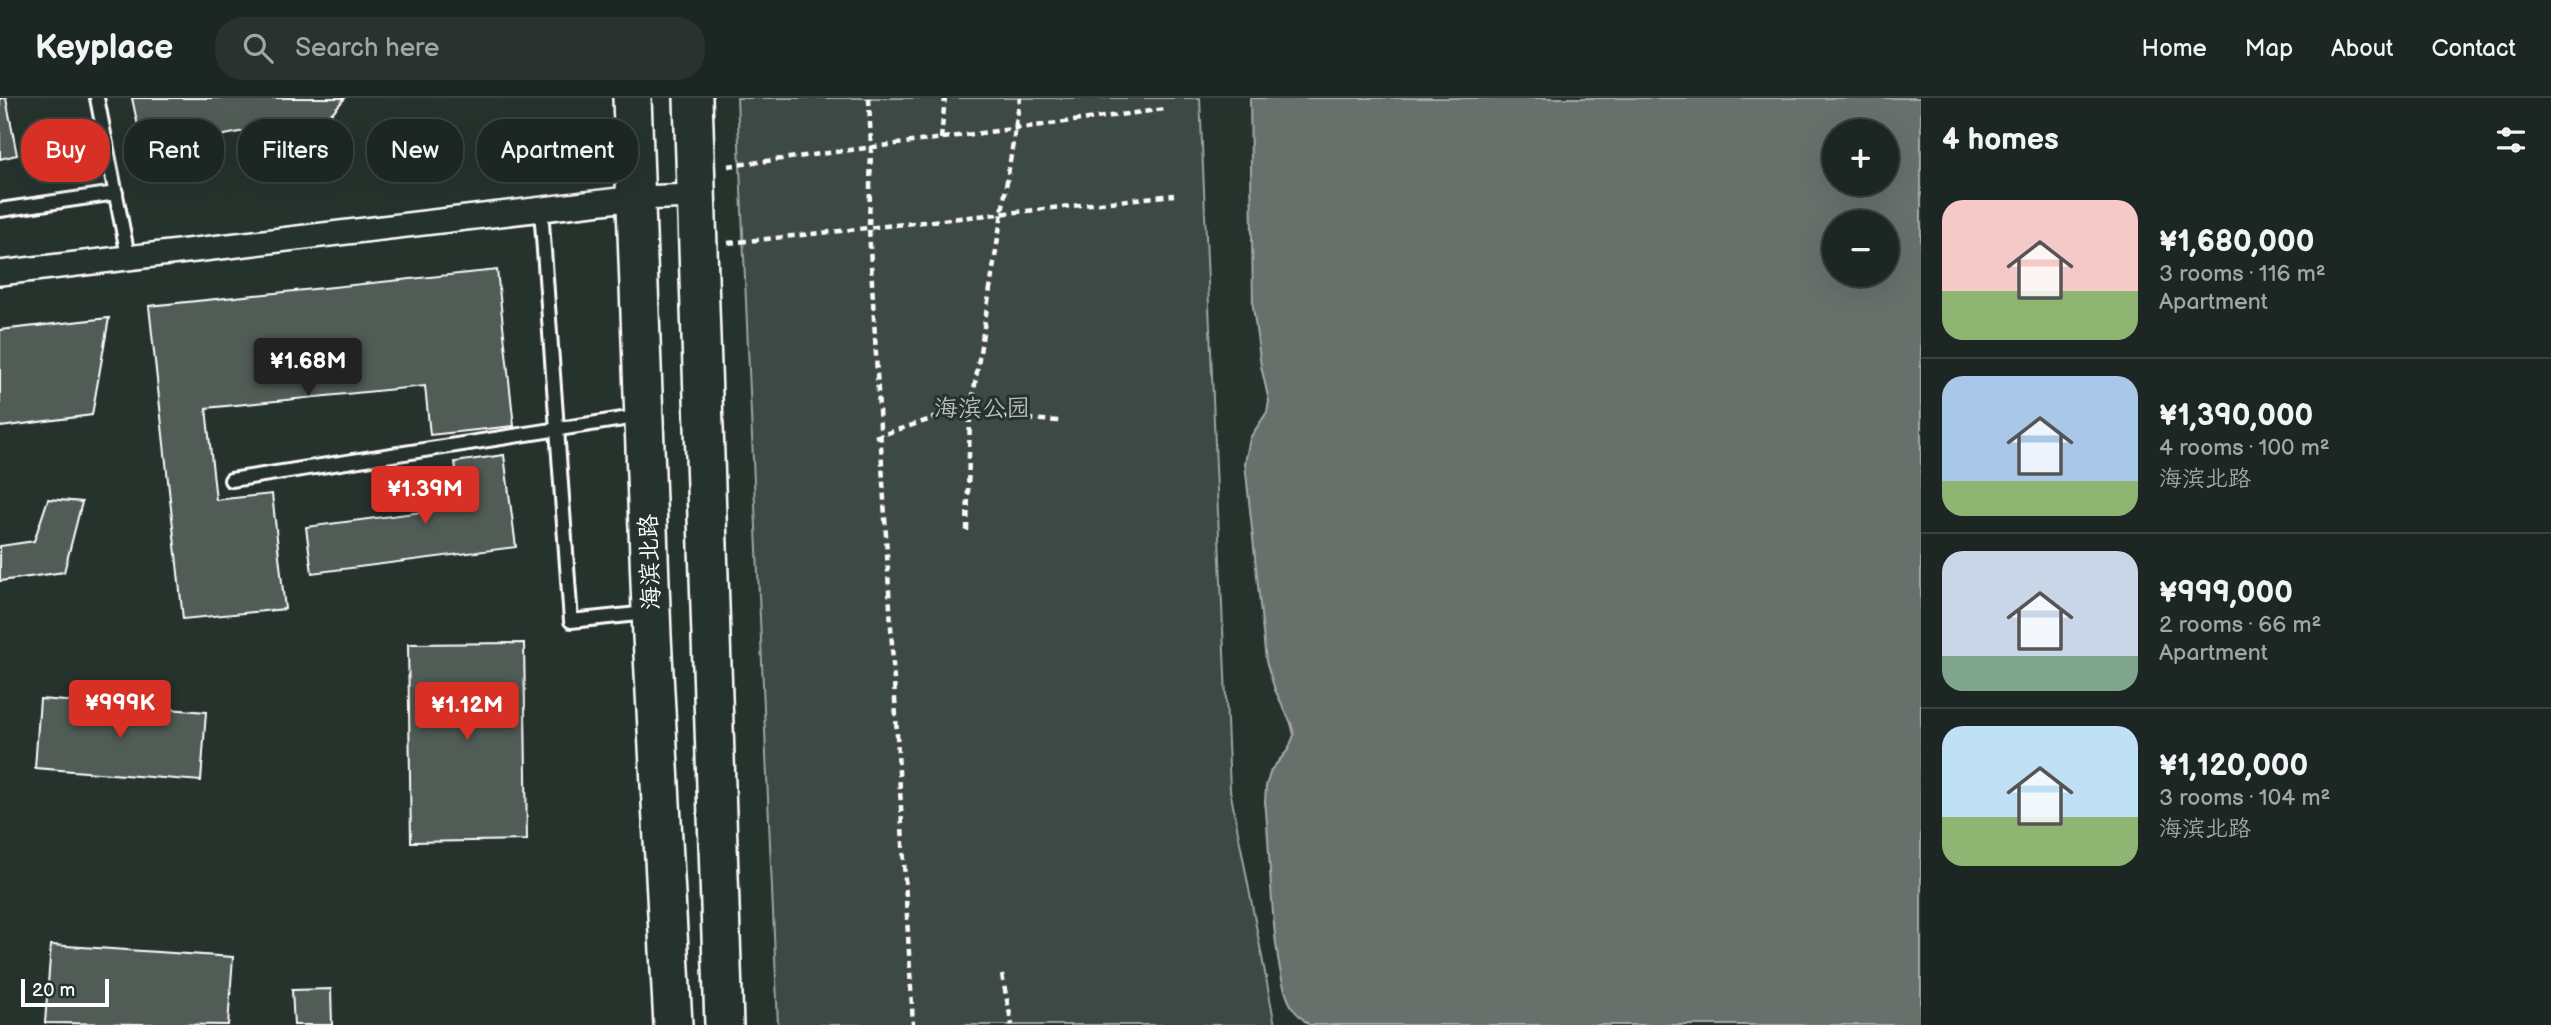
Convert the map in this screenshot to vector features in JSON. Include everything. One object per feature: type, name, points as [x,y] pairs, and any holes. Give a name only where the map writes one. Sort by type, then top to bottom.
[{"type":"main road","name":"海滨北路","points":[[632,98],[651,612],[673,1025]]},
{"type":"main road","points":[[693,98],[724,1025]]},
{"type":"street","points":[[0,272],[636,198],[697,182]]},
{"type":"lane","points":[[97,98],[128,256]]},
{"type":"lane","points":[[0,210],[116,193]]},
{"type":"lane","points":[[541,209],[571,621],[651,612]]},
{"type":"lane","points":[[231,480],[645,416]]},
{"type":"path","points":[[869,98],[869,228],[878,436],[913,1025]]},
{"type":"path","points":[[941,139],[945,98]]},
{"type":"path","points":[[967,531],[970,416],[1020,98]]},
{"type":"path","points":[[697,182],[740,166],[1165,108]]},
{"type":"path","points":[[699,245],[1174,195]]},
{"type":"path","points":[[878,436],[947,414],[1059,421]]},
{"type":"path","points":[[1002,975],[1012,1025]]},
{"type":"green space","name":"海滨公园","points":[[737,98],[1200,98],[1230,790],[1275,1025],[778,1025]]},
{"type":"shaded area","points":[[1250,98],[1921,98],[1921,1025],[1309,1025],[1297,1014],[1286,994],[1280,971],[1265,802],[1271,770],[1288,750],[1294,735],[1266,661],[1245,463],[1250,438],[1267,412],[1269,401],[1253,307]]},
{"type":"building","points":[[0,98],[6,98],[17,155],[0,159]]},
{"type":"building","points":[[132,98],[345,98],[332,113],[303,119],[238,119],[238,132],[224,135],[224,119],[136,119]]},
{"type":"building","points":[[497,270],[514,426],[430,435],[425,386],[206,408],[216,500],[272,494],[285,609],[183,619],[149,306]]},
{"type":"building","points":[[109,318],[92,415],[0,427],[0,330]]},
{"type":"building","points":[[504,455],[516,547],[312,573],[306,527],[461,507],[455,462]]},
{"type":"building","points":[[48,499],[82,502],[64,572],[0,581],[0,546],[34,541]]},
{"type":"building","points":[[524,643],[527,840],[411,842],[408,644]]},
{"type":"building","points":[[40,699],[206,712],[201,781],[35,768]]},
{"type":"building","points":[[51,945],[233,957],[228,1025],[45,1023]]},
{"type":"building","points":[[331,989],[332,1025],[294,1025],[292,990]]}]
